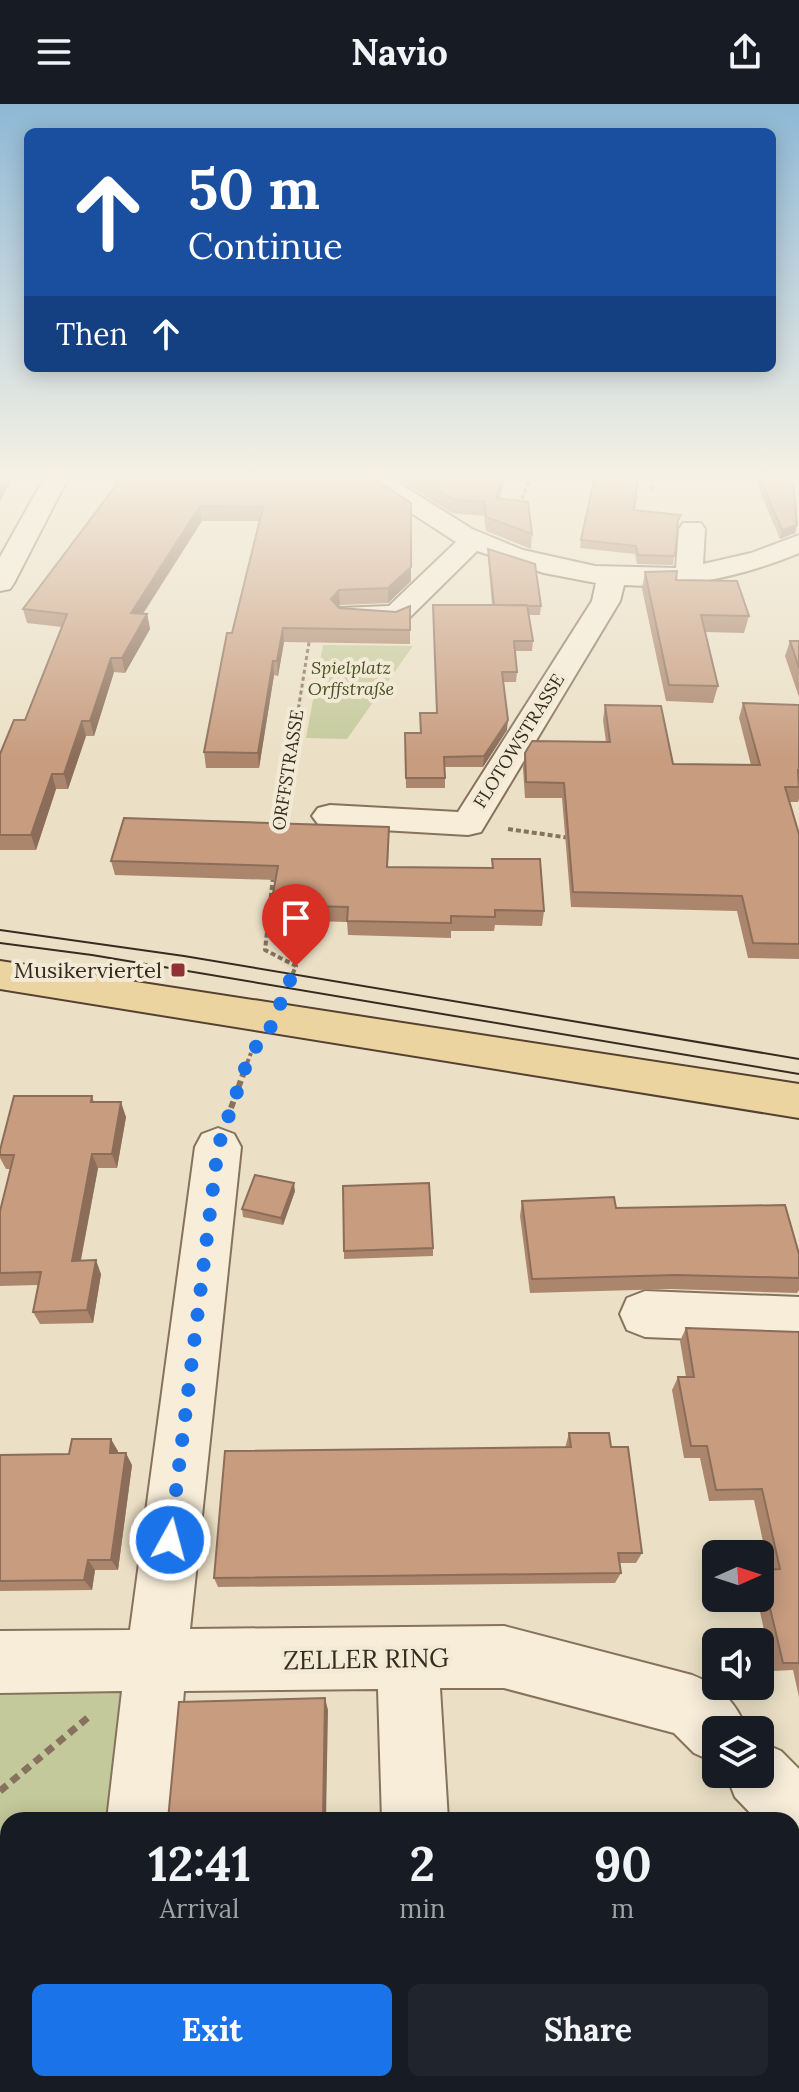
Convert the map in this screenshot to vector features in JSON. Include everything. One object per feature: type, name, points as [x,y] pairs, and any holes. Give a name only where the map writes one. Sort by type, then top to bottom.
[{"type":"main road","points":[[0,975],[270,1028],[799,1101]]},
{"type":"street","points":[[350,614],[396,615],[439,573]]},
{"type":"street","points":[[585,573],[611,578],[689,573]]},
{"type":"street","name":"FLOTOWSTRASSE","points":[[330,816],[468,824],[606,601],[611,578]]},
{"type":"street","points":[[141,1812],[218,1147]]},
{"type":"street","points":[[645,1314],[799,1320]]},
{"type":"street","name":"ZELLER RING","points":[[0,1662],[504,1657],[692,1706],[702,1716]]},
{"type":"street","points":[[408,1658],[415,1812]]},
{"type":"street","points":[[772,1788],[795,1812]]},
{"type":"path","name":"ORFFSTRASSE","points":[[279,827],[312,629]]},
{"type":"path","points":[[468,824],[574,838]]},
{"type":"path","points":[[218,1147],[251,1051],[270,1028],[296,966],[265,950],[273,873]]},
{"type":"path","points":[[0,1791],[156,1661]]},
{"type":"green space","name":"Spielplatz Orffstraße","points":[[323,645],[413,646],[347,739],[306,738]]},
{"type":"green space","points":[[154,1688],[141,1812],[0,1812],[0,1691]]},
{"type":"building","points":[[50,573],[157,573],[131,613],[147,614],[122,658],[111,658],[90,721],[82,721],[64,774],[52,774],[31,835],[0,835],[0,754],[14,720],[25,720],[67,614],[23,609]]},
{"type":"building","points":[[247,573],[405,573],[388,588],[339,590],[331,599],[339,608],[396,612],[410,606],[410,630],[283,628],[277,661],[273,661],[258,753],[204,752],[227,633],[232,633]]},
{"type":"building","points":[[491,573],[536,573],[541,606],[494,605]]},
{"type":"building","points":[[645,573],[677,573],[676,580],[737,581],[749,616],[701,615],[718,686],[669,685]]},
{"type":"building","points":[[433,605],[527,605],[533,641],[514,641],[517,672],[502,672],[508,720],[484,756],[444,757],[445,778],[406,778],[405,733],[421,733],[420,713],[437,713]]},
{"type":"building","points":[[790,641],[799,641],[799,668]]},
{"type":"building","points":[[743,703],[799,705],[799,787],[785,787],[799,834],[799,944],[753,943],[742,896],[573,892],[564,783],[526,782],[525,753],[532,741],[610,742],[605,705],[661,706],[673,764],[760,765]]},
{"type":"building","points":[[124,818],[389,827],[387,867],[493,868],[492,859],[540,859],[544,911],[495,910],[495,917],[451,916],[451,923],[347,921],[348,907],[271,905],[278,866],[111,861]]},
{"type":"building","points":[[14,1096],[92,1096],[91,1102],[121,1102],[112,1154],[92,1154],[72,1261],[96,1260],[87,1310],[33,1312],[41,1272],[0,1273],[0,1211],[14,1155],[0,1155],[0,1150]]},
{"type":"building","points":[[255,1175],[294,1183],[281,1218],[242,1209]]},
{"type":"building","points":[[429,1183],[433,1248],[344,1251],[343,1186]]},
{"type":"building","points":[[614,1197],[616,1208],[785,1205],[799,1254],[799,1278],[676,1275],[532,1279],[522,1201]]},
{"type":"building","points":[[686,1328],[799,1332],[799,1663],[783,1663],[771,1612],[774,1612],[774,1569],[780,1569],[762,1489],[716,1490],[707,1446],[691,1446],[678,1377],[694,1377]]},
{"type":"building","points":[[569,1433],[609,1433],[611,1447],[628,1447],[642,1553],[618,1553],[621,1573],[214,1578],[225,1451],[571,1447]]},
{"type":"building","points":[[72,1439],[111,1439],[110,1453],[126,1453],[111,1560],[88,1560],[84,1580],[0,1581],[0,1455],[69,1454]]},
{"type":"building","points":[[325,1698],[323,1812],[169,1812],[179,1702]]},
{"type":"tram line","points":[[0,930],[184,956],[799,1059]]},
{"type":"tram line","points":[[0,943],[92,955],[799,1074]]},
{"type":"place","name":"Musikerviertel","points":[[178,970]]},
{"type":"route","points":[[170,1540],[218,1147],[251,1051],[266,1038],[296,966]]}]
